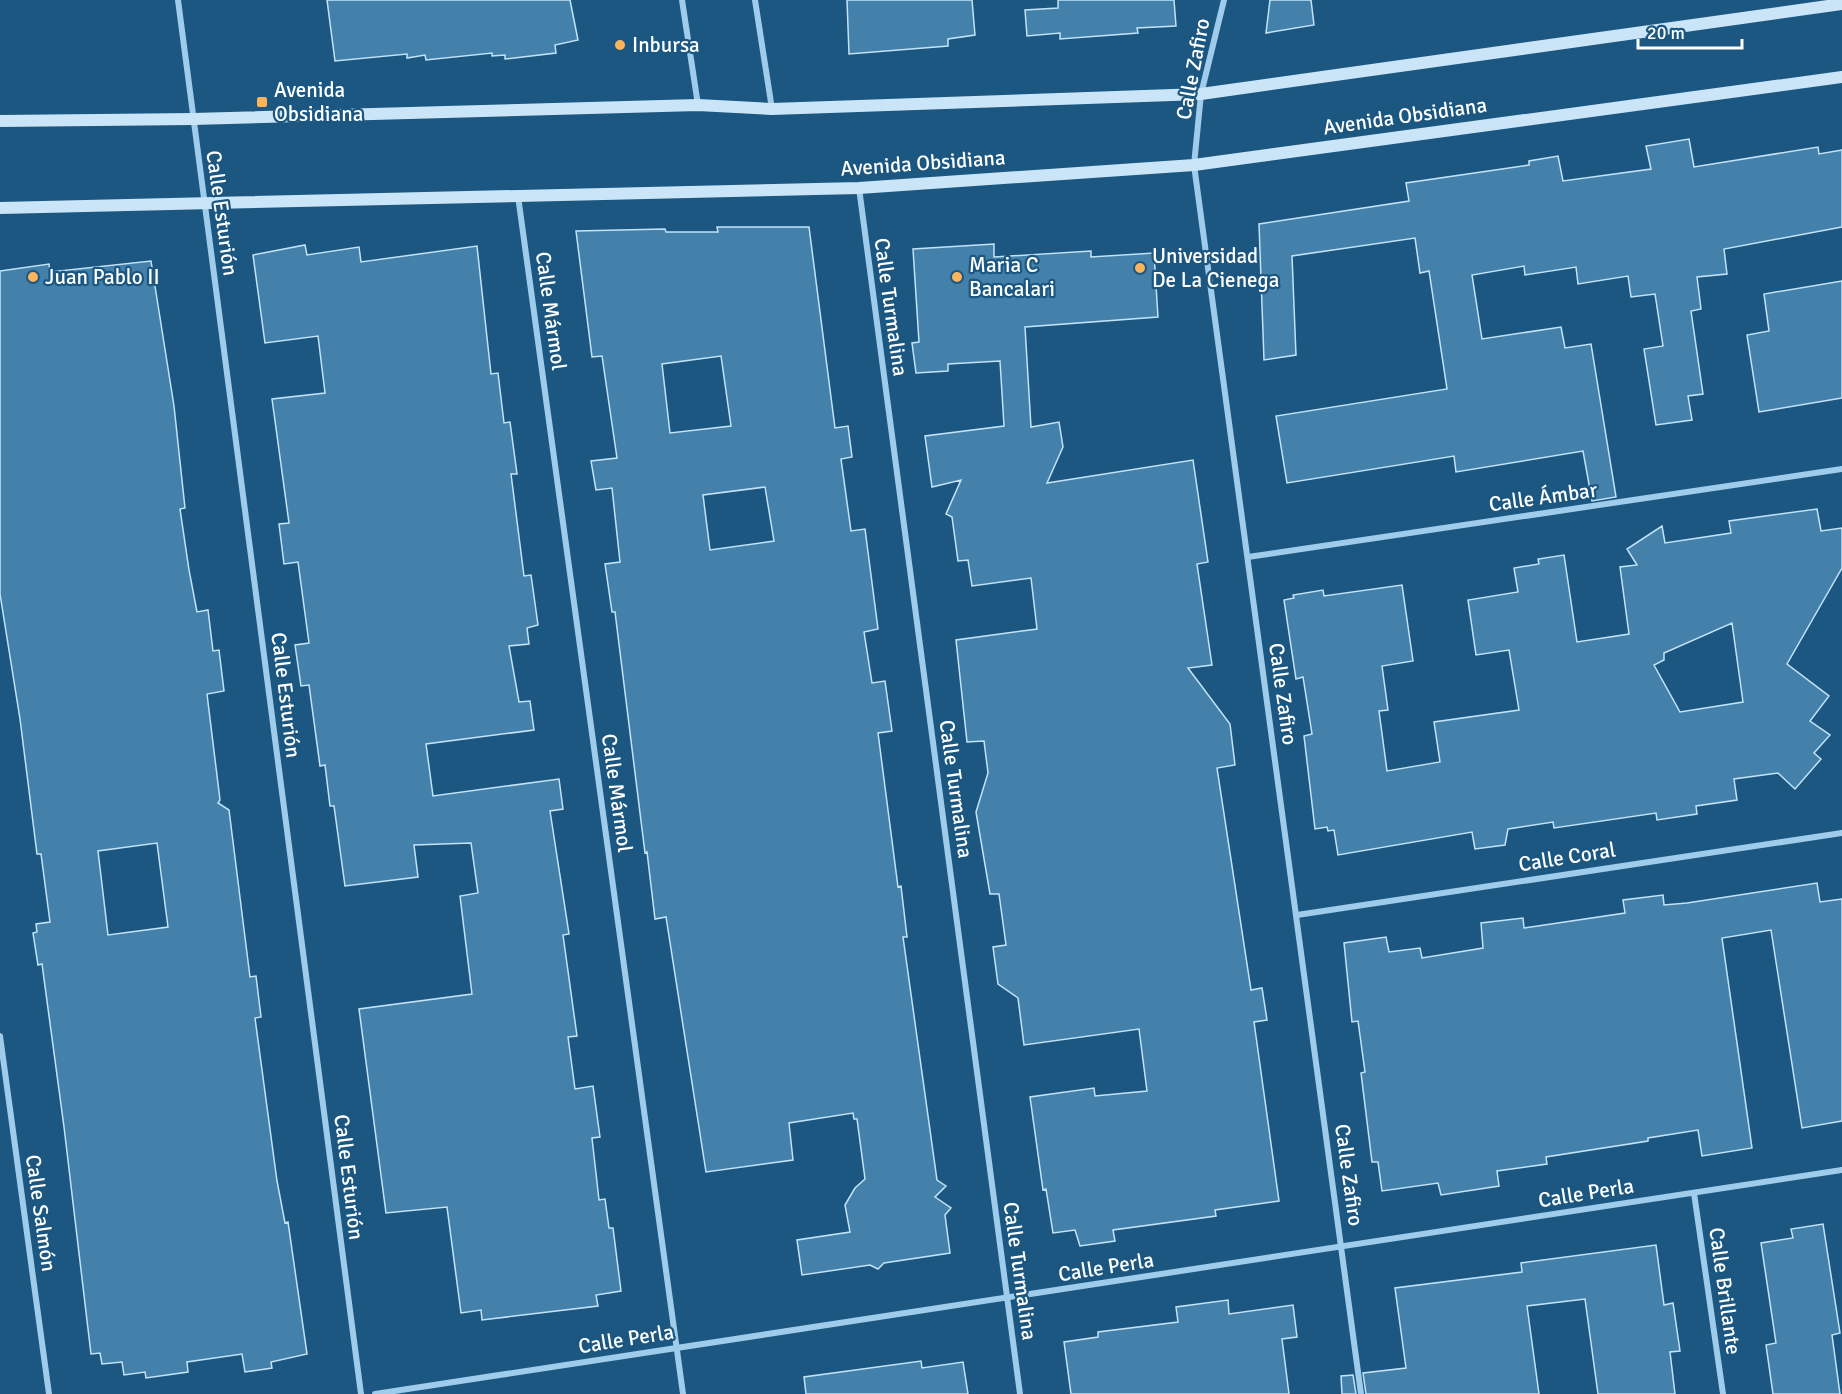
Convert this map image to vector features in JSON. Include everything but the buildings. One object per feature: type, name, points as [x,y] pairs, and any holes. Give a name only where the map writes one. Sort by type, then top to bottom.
[{"type":"street","name":"Calle Esturión","points":[[178,0],[361,1394]]},
{"type":"street","points":[[682,0],[698,105]]},
{"type":"street","points":[[755,0],[772,109]]},
{"type":"street","name":"Calle Zafiro","points":[[1224,0],[1201,94],[1194,165],[1361,1394]]},
{"type":"street","points":[[0,121],[193,119],[698,105],[772,109],[1201,94],[1842,4]]},
{"type":"street","name":"Avenida Obsidiana","points":[[0,208],[859,188],[1194,165],[1842,76]]},
{"type":"street","name":"Calle Turmalina","points":[[859,188],[1020,1394]]},
{"type":"street","name":"Calle Mármol","points":[[518,196],[683,1394]]},
{"type":"street","name":"Calle Ámbar","points":[[1248,557],[1842,469]]},
{"type":"street","name":"Calle Coral","points":[[1297,915],[1842,833]]},
{"type":"street","name":"Calle Salmón","points":[[0,1036],[49,1394]]},
{"type":"street","name":"Calle Perla","points":[[375,1394],[1842,1170]]},
{"type":"street","name":"Calle Brillante","points":[[1694,1193],[1723,1394]]},
{"type":"place","name":"Inbursa","points":[[620,45]]},
{"type":"place","name":"Avenida Obsidiana","points":[[262,102]]},
{"type":"place","name":"Universidad De La Cienega","points":[[1140,268]]},
{"type":"place","name":"Juan Pablo II","points":[[33,277]]},
{"type":"place","name":"Maria C Bancalari","points":[[957,277]]}]
